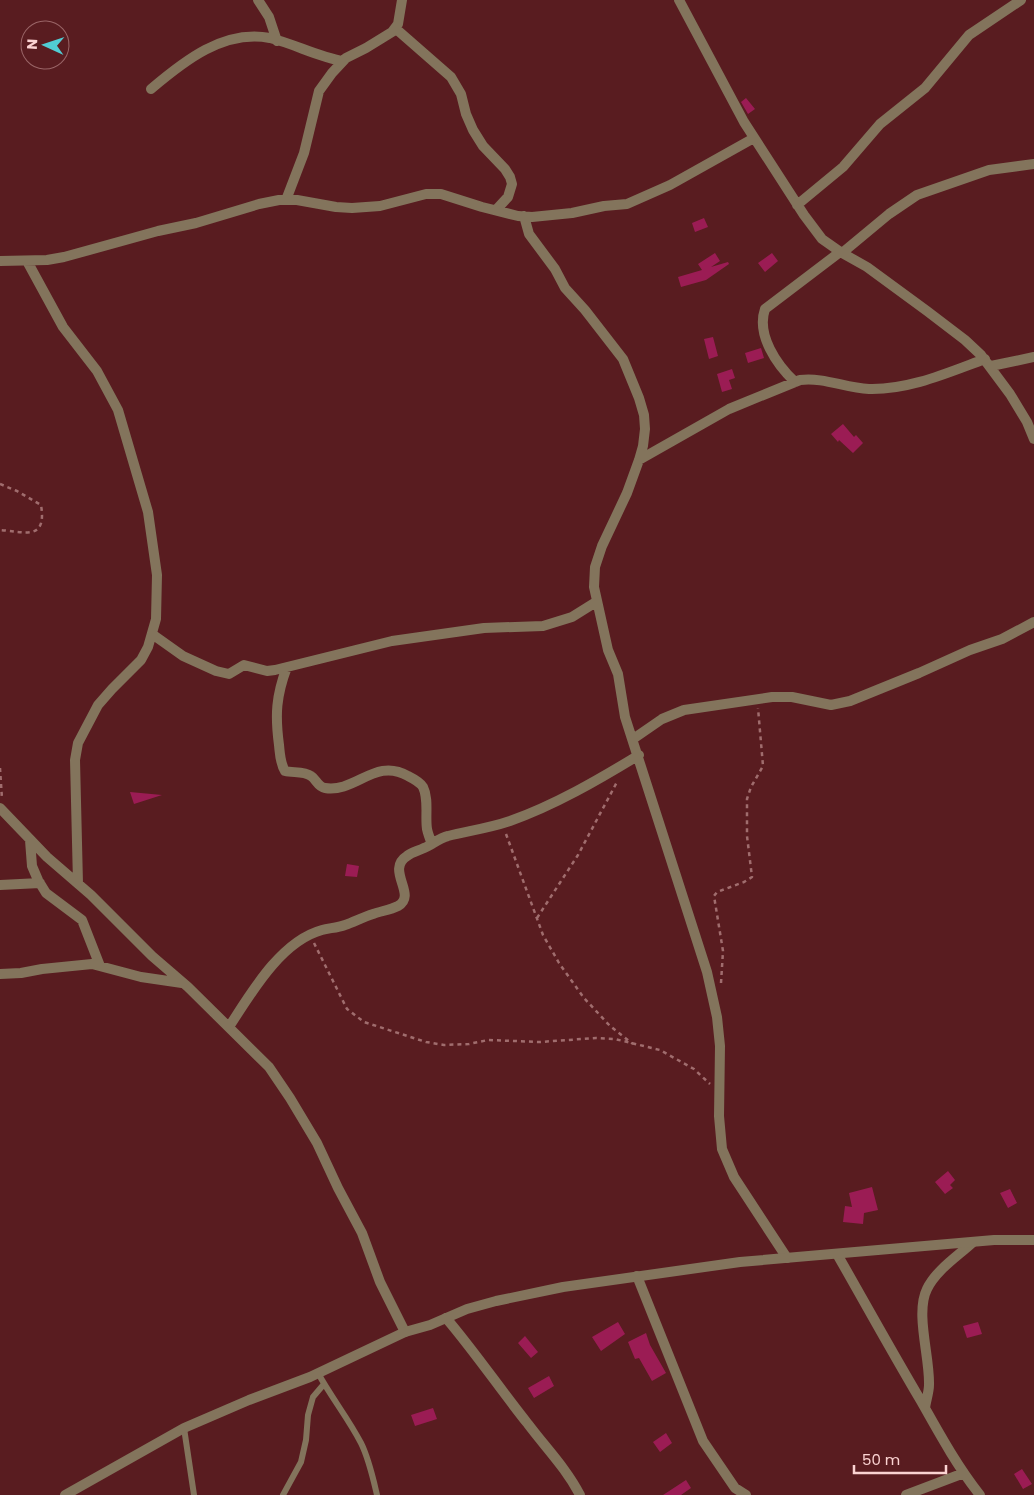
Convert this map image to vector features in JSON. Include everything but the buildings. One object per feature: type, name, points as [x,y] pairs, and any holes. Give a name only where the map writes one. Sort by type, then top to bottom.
[{"type":"street","points":[[258,0],[269,18],[277,41]]},
{"type":"street","points":[[679,0],[716,72],[754,138],[797,205],[822,239],[867,267],[965,340],[988,363],[1027,422],[1034,439]]},
{"type":"street","points":[[797,205],[843,167],[880,124],[925,88],[969,34],[1020,0]]},
{"type":"street","points":[[286,200],[304,153],[319,91],[343,61],[392,32],[398,24],[404,2]]},
{"type":"street","points":[[395,28],[451,77],[461,94],[466,114],[473,130],[483,146],[510,177],[512,184],[508,197],[496,210]]},
{"type":"street","points":[[151,89],[208,48],[245,36],[271,38],[328,59],[343,61]]},
{"type":"street","points":[[0,260],[27,261],[64,257],[158,231],[196,223],[260,204],[286,200],[352,208],[380,206],[426,194],[441,194],[524,216],[552,216],[604,206],[627,204],[670,185],[754,138]]},
{"type":"street","points":[[795,382],[783,370],[766,339],[762,324],[765,309],[889,214],[917,195],[988,170],[1034,164]]},
{"type":"street","points":[[524,216],[529,234],[555,269],[565,288],[624,359],[640,398],[644,422],[643,446],[626,493],[602,546],[595,567],[594,587],[596,602],[608,650],[618,674],[625,717],[639,755],[653,806],[707,972],[717,1016],[720,1046],[721,1141],[725,1156],[734,1178],[787,1258]]},
{"type":"street","points":[[27,261],[63,327],[97,371],[118,410],[148,512],[158,575],[156,619],[142,660],[112,688],[98,705],[78,742],[75,760],[78,883]]},
{"type":"street","points":[[639,460],[729,410],[795,382],[812,378],[850,388],[886,389],[938,378],[988,363],[1034,357]]},
{"type":"street","points":[[152,634],[183,656],[222,674],[229,674],[244,665],[267,671],[392,641],[484,628],[542,626],[572,617],[596,602]]},
{"type":"street","points":[[633,739],[662,719],[684,710],[757,699],[792,697],[831,705],[850,701],[970,650],[1002,639],[1034,622]]},
{"type":"street","points":[[287,667],[281,683],[276,719],[280,757],[285,772],[307,774],[312,776],[322,787],[338,788],[380,771],[391,769],[399,771],[421,783],[424,789],[427,829],[432,844]]},
{"type":"street","points":[[230,1026],[269,970],[284,953],[300,940],[321,930],[344,926],[403,902],[405,896],[398,868],[400,861],[406,856],[445,836],[502,823],[544,806],[606,775],[639,755]]},
{"type":"street","points":[[2,810],[47,857],[91,894],[152,956],[230,1026],[269,1067],[317,1143],[362,1233],[380,1282],[405,1332]]},
{"type":"street","points":[[30,840],[32,866],[40,883],[46,893],[82,920],[100,966]]},
{"type":"street","points":[[0,885],[40,883]]},
{"type":"street","points":[[0,974],[92,964],[141,978],[183,983]]},
{"type":"street","points":[[65,1495],[184,1428],[248,1400],[318,1373],[405,1332],[430,1325],[467,1309],[496,1301],[563,1287],[740,1262],[973,1242],[1034,1240]]},
{"type":"street","points":[[925,1408],[929,1386],[923,1299],[928,1288],[940,1272],[973,1242]]},
{"type":"street","points":[[837,1254],[925,1408],[964,1473],[980,1495]]},
{"type":"street","points":[[637,1276],[703,1441],[735,1488],[746,1495]]},
{"type":"street","points":[[446,1318],[469,1345],[527,1424],[572,1479],[580,1495]]},
{"type":"street","points":[[906,1495],[964,1473]]},
{"type":"lane","points":[[318,1373],[362,1444],[373,1476],[377,1495]]},
{"type":"lane","points":[[283,1495],[301,1462],[313,1397],[324,1384]]},
{"type":"lane","points":[[184,1428],[194,1495]]},
{"type":"path","points":[[0,484],[18,491],[41,505],[42,522],[38,529],[28,533],[0,530]]},
{"type":"path","points":[[721,986],[723,951],[714,896],[716,892],[744,882],[752,876],[747,836],[747,799],[762,766],[757,699]]},
{"type":"path","points":[[0,768],[2,810]]},
{"type":"path","points":[[537,918],[578,855],[618,781]]},
{"type":"path","points":[[502,823],[543,935],[559,964],[584,998],[610,1026],[633,1044]]},
{"type":"path","points":[[310,936],[348,1009],[364,1022],[426,1042],[456,1046],[488,1040],[540,1042],[596,1038],[614,1040],[660,1050],[676,1058],[694,1069],[720,1094]]}]
